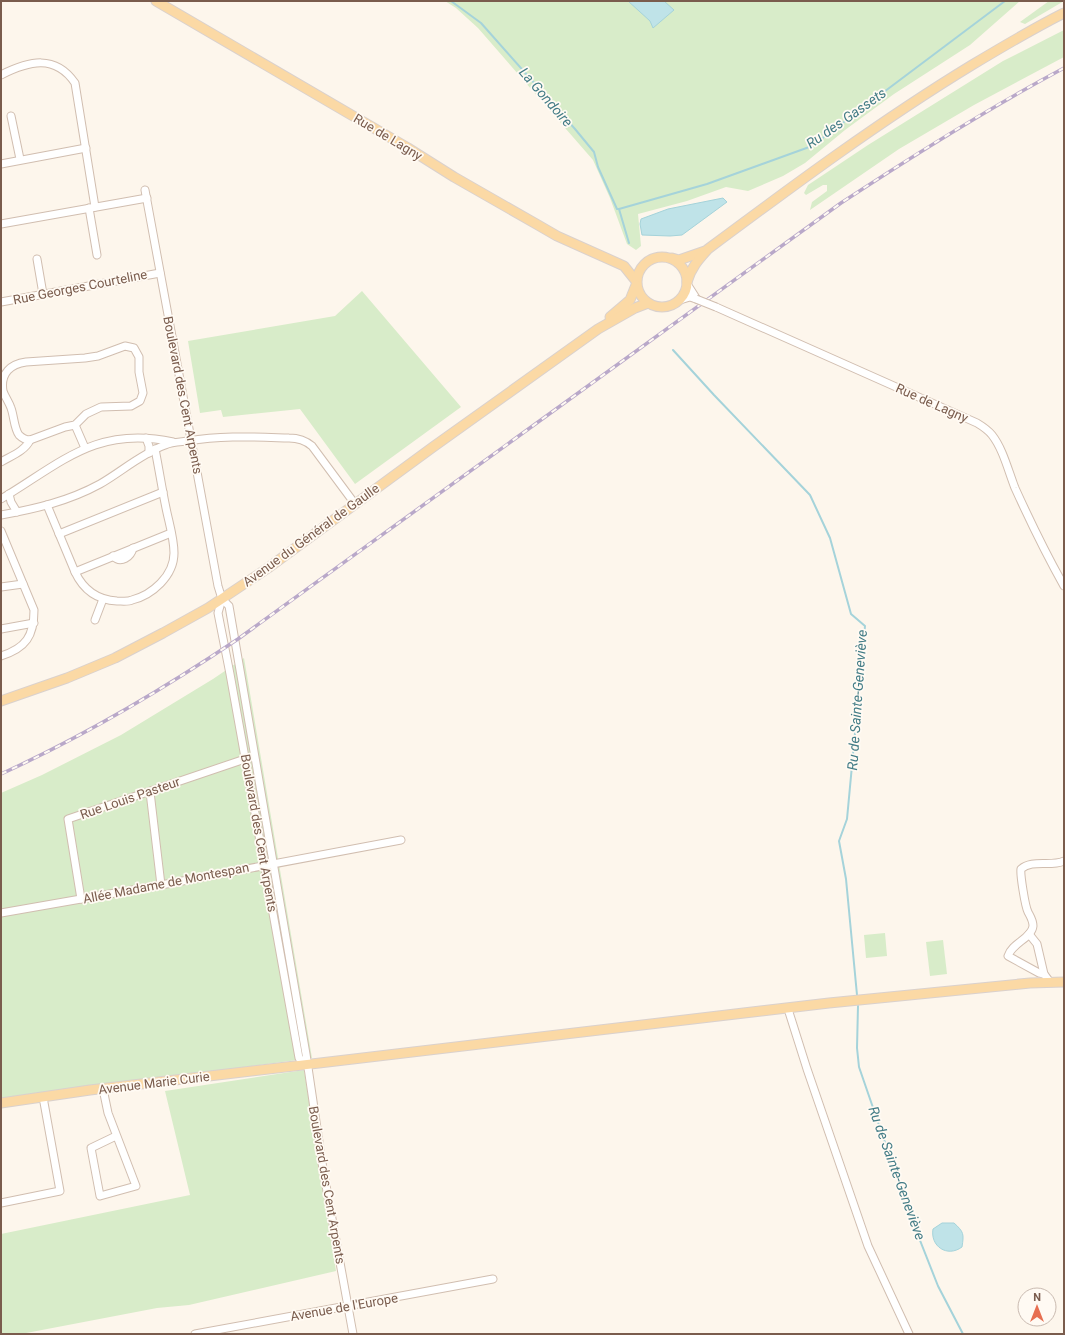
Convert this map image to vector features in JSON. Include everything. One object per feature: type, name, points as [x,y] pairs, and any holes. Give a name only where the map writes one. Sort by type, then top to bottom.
[{"type":"main road","name":"Rue de Lagny","points":[[156,1],[556,236],[624,266],[643,264]]},
{"type":"main road","points":[[708,249],[679,260],[664,256],[650,259],[643,264],[637,275],[636,283],[640,296],[648,303],[656,306],[664,307],[673,305],[680,300],[684,293],[690,272],[696,262],[708,249],[807,175],[925,94],[1031,29],[1064,13]]},
{"type":"main road","points":[[672,258],[683,268],[687,283]]},
{"type":"main road","name":"Rue de Lagny","points":[[624,266],[636,283]]},
{"type":"main road","name":"Avenue du Général de Gaulle","points":[[598,329],[630,300],[636,283]]},
{"type":"main road","name":"Avenue du Général de Gaulle","points":[[1,701],[67,678],[115,658],[163,633],[222,599],[268,568],[598,329],[635,308],[648,303]]},
{"type":"main road","name":"Avenue Marie Curie","points":[[1,1103],[103,1089],[788,1009],[1030,983],[1064,982]]},
{"type":"street","points":[[1,75],[27,64],[49,64],[60,68],[69,74],[75,83],[86,148],[97,255]]},
{"type":"street","points":[[11,116],[20,159]]},
{"type":"street","points":[[1,164],[20,159],[86,148]]},
{"type":"street","name":"Boulevard des Cent Arpents","points":[[145,190],[218,586],[222,599],[229,606],[353,1334]]},
{"type":"street","points":[[1,224],[147,198]]},
{"type":"street","points":[[37,259],[43,294]]},
{"type":"street","name":"Rue Georges Courteline","points":[[1,302],[160,273]]},
{"type":"street","points":[[687,283],[696,298]]},
{"type":"street","points":[[680,300],[690,297],[696,298]]},
{"type":"street","name":"Rue de Lagny","points":[[696,298],[881,379],[976,422],[985,428],[997,444],[1014,486],[1040,542],[1064,586]]},
{"type":"street","points":[[125,346],[134,348],[139,357],[139,372],[143,393],[140,401],[131,406],[101,407],[86,414],[75,425],[65,427],[30,440],[26,440],[19,435],[10,406],[2,389],[2,378],[7,368],[17,363],[85,358],[98,356],[125,346]]},
{"type":"street","points":[[75,425],[86,448]]},
{"type":"street","points":[[1,515],[47,505],[70,498],[99,485],[156,449],[174,442],[222,436],[289,438],[303,440],[312,446],[355,504]]},
{"type":"street","points":[[1,499],[75,453],[106,441],[116,439],[146,438],[174,442]]},
{"type":"street","points":[[146,438],[149,446],[149,453]]},
{"type":"street","points":[[1,462],[20,452],[30,440]]},
{"type":"street","points":[[47,505],[79,581],[89,591],[103,599],[116,601],[131,601],[144,596],[160,584],[169,572],[174,555],[156,449]]},
{"type":"street","points":[[59,534],[163,492]]},
{"type":"street","points":[[9,494],[16,512]]},
{"type":"street","points":[[1,531],[4,543],[34,610],[34,623],[30,635],[22,647],[1,656]]},
{"type":"street","points":[[75,572],[171,533]]},
{"type":"street","points":[[1,588],[23,584]]},
{"type":"street","points":[[95,620],[103,599]]},
{"type":"street","name":"Boulevard des Cent Arpents","points":[[222,599],[218,613],[299,1058],[307,1065]]},
{"type":"street","points":[[1,629],[34,623]]},
{"type":"street","name":"Rue Louis Pasteur","points":[[81,899],[68,819],[245,759]]},
{"type":"street","points":[[150,792],[161,885]]},
{"type":"street","name":"Allée Madame de Montespan","points":[[1,913],[401,840]]},
{"type":"street","points":[[1044,974],[1039,973],[1008,956],[1013,947],[1032,931],[1033,924],[1027,910],[1021,878],[1021,869],[1028,864],[1056,864],[1064,861]]},
{"type":"street","points":[[1029,934],[1038,944],[1044,974],[1050,982]]},
{"type":"street","points":[[788,1009],[806,1069],[868,1246],[909,1334]]},
{"type":"street","points":[[103,1089],[108,1113],[136,1186],[100,1196],[91,1148],[116,1136]]},
{"type":"street","points":[[1,1203],[60,1192],[44,1097]]},
{"type":"street","name":"Avenue de l'Europe","points":[[195,1334],[494,1279]]},
{"type":"green space","points":[[445,1],[1020,1],[970,45],[894,94],[845,130],[805,163],[783,176],[748,191],[726,187],[687,201],[638,214],[641,246],[636,250],[627,244],[610,198],[593,160],[478,28],[456,8]]},
{"type":"green space","points":[[1049,1],[1064,1],[1025,24],[1020,22]]},
{"type":"green space","points":[[1064,30],[1064,57],[974,105],[899,149],[810,210],[812,202],[827,191],[827,185],[823,185],[806,195],[804,193],[808,185],[868,145],[1003,61]]},
{"type":"green space","points":[[362,291],[461,407],[355,484],[300,409],[223,417],[221,410],[200,413],[188,341],[335,316]]},
{"type":"green space","points":[[244,658],[312,1058],[1,1099],[1,793],[42,775],[121,735],[213,679]]},
{"type":"green space","points":[[885,933],[887,956],[866,958],[864,935]]},
{"type":"green space","points":[[943,940],[947,974],[930,976],[926,942]]},
{"type":"green space","points":[[304,1070],[336,1271],[189,1305],[157,1308],[21,1334],[1,1334],[1,1234],[190,1195],[165,1091]]},
{"type":"water","points":[[628,1],[664,1],[674,10],[653,28],[650,21]]},
{"type":"water","points":[[723,198],[727,202],[682,235],[642,235],[640,224],[641,219],[668,209]]},
{"type":"water","points":[[942,1223],[954,1223],[960,1229],[963,1236],[962,1247],[956,1250],[945,1251],[937,1245],[934,1241],[933,1229]]},
{"type":"waterway","name":"La Gondoire","points":[[451,1],[481,23],[594,152],[598,167],[617,209],[619,209],[629,243]]},
{"type":"waterway","name":"Ru des Gassets","points":[[619,209],[707,184],[812,146],[1005,1]]},
{"type":"waterway","name":"Ru de Sainte-Geneviève","points":[[673,350],[810,495],[830,538],[851,614],[865,626],[847,819],[839,841],[846,879],[857,995]]},
{"type":"waterway","name":"Ru de Sainte-Geneviève","points":[[858,1006],[857,1048],[859,1067],[910,1215],[938,1286],[963,1334]]},
{"type":"railway","points":[[1,774],[62,744],[122,711],[181,676],[238,639],[841,203],[951,133],[1064,68]]}]
